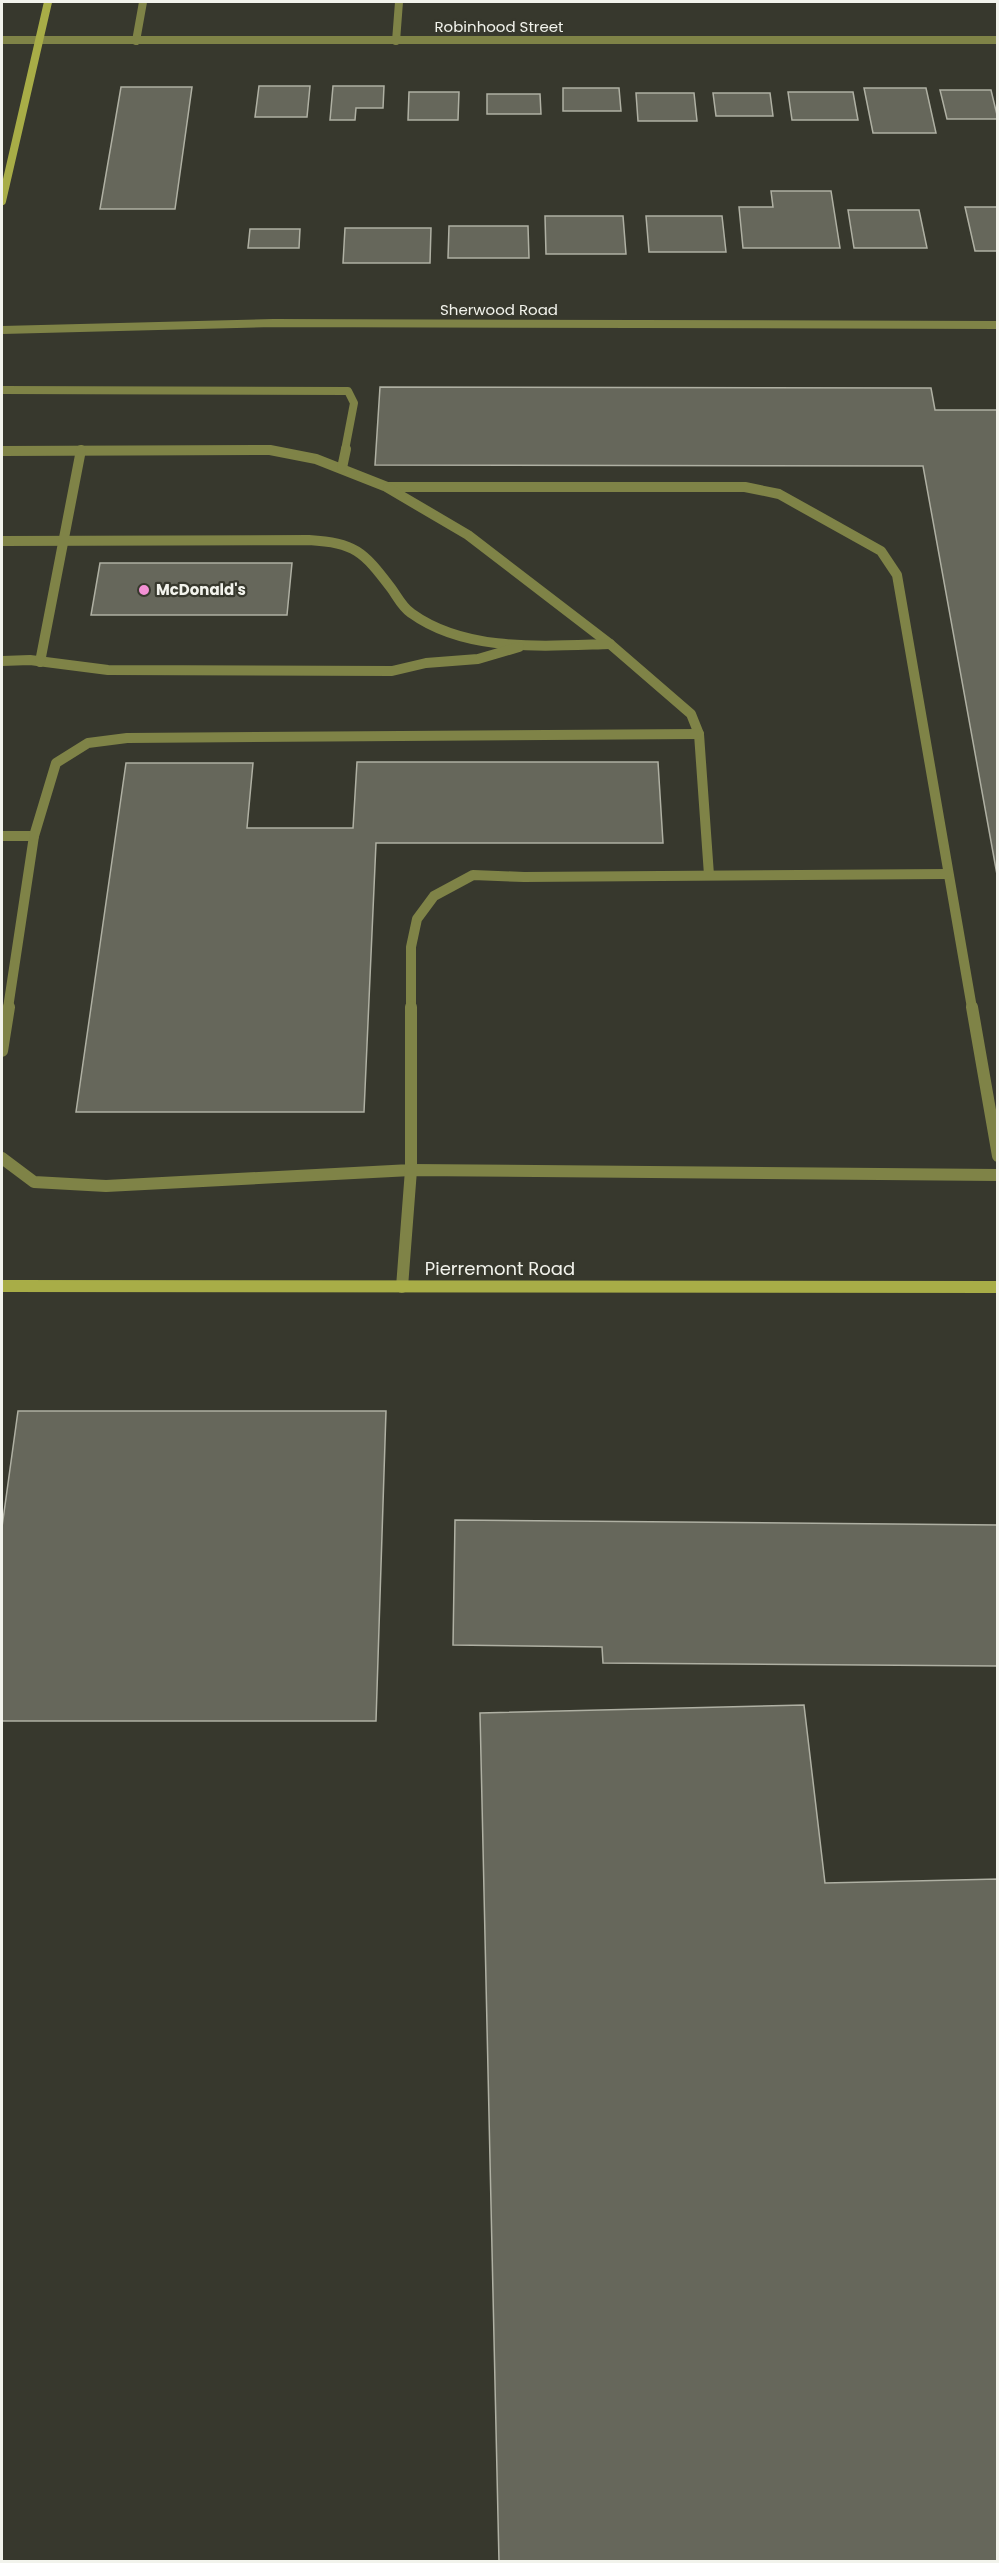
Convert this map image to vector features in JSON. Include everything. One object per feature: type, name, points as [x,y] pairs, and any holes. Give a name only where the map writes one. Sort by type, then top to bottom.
[{"type":"main road","points":[[2,201],[4,182],[48,2]]},
{"type":"main road","name":"Pierremont Road","points":[[2,1286],[998,1287]]},
{"type":"street","points":[[136,41],[143,2]]},
{"type":"street","points":[[396,41],[399,2]]},
{"type":"street","name":"Robinhood Street","points":[[2,40],[998,40]]},
{"type":"street","name":"Sherwood Road","points":[[2,330],[262,323],[998,326]]},
{"type":"street","points":[[2,390],[348,391],[354,403],[342,468]]},
{"type":"street","points":[[40,662],[81,450]]},
{"type":"street","points":[[2,451],[270,450],[316,459],[363,476],[387,487],[468,535],[610,644],[691,714],[699,734],[710,875]]},
{"type":"street","points":[[387,487],[745,487],[779,495],[881,551],[897,575],[998,1156]]},
{"type":"street","points":[[2,541],[309,540],[341,543],[362,555],[378,570],[408,611],[436,627],[470,637],[522,646],[610,644]]},
{"type":"street","points":[[2,661],[40,662],[108,670],[392,671],[426,663],[477,659],[522,646]]},
{"type":"street","points":[[2,1051],[34,836],[56,763],[88,743],[127,738],[699,734]]},
{"type":"street","points":[[2,836],[34,836]]},
{"type":"street","points":[[402,1287],[411,1170],[411,947],[417,919],[434,896],[473,875],[948,874]]},
{"type":"street","points":[[2,1158],[34,1182],[106,1186],[411,1170],[998,1175]]},
{"type":"building","points":[[259,86],[310,86],[307,117],[255,117]]},
{"type":"building","points":[[333,86],[384,86],[383,108],[356,108],[355,120],[330,120]]},
{"type":"building","points":[[121,87],[192,87],[175,209],[100,209]]},
{"type":"building","points":[[563,88],[619,88],[621,111],[563,111]]},
{"type":"building","points":[[864,88],[926,88],[936,133],[873,133]]},
{"type":"building","points":[[940,90],[991,90],[998,119],[947,119]]},
{"type":"building","points":[[409,92],[459,92],[458,120],[408,120]]},
{"type":"building","points":[[788,92],[853,92],[858,120],[792,120]]},
{"type":"building","points":[[636,93],[694,93],[697,121],[638,121]]},
{"type":"building","points":[[713,93],[770,93],[773,116],[716,116]]},
{"type":"building","points":[[487,94],[540,94],[541,114],[487,114]]},
{"type":"building","points":[[771,191],[831,191],[840,248],[743,248],[739,207],[773,207]]},
{"type":"building","points":[[965,207],[998,207],[998,251],[975,251]]},
{"type":"building","points":[[848,210],[919,210],[927,248],[854,248]]},
{"type":"building","points":[[545,216],[623,216],[626,254],[546,254]]},
{"type":"building","points":[[646,216],[722,216],[726,252],[649,252]]},
{"type":"building","points":[[449,226],[528,226],[529,258],[448,258]]},
{"type":"building","points":[[345,228],[431,228],[430,263],[343,263]]},
{"type":"building","points":[[250,229],[300,229],[299,248],[248,248]]},
{"type":"building","points":[[380,387],[931,388],[935,410],[998,410],[998,880],[923,466],[375,465]]},
{"type":"building","points":[[100,563],[292,563],[287,615],[91,615]]},
{"type":"building","points":[[357,762],[658,762],[663,843],[376,843],[364,1112],[76,1112],[126,763],[253,763],[247,828],[353,828]]},
{"type":"building","points":[[18,1411],[386,1411],[376,1721],[2,1721],[2,1527]]},
{"type":"building","points":[[455,1520],[998,1525],[998,1666],[603,1663],[602,1647],[453,1645]]},
{"type":"building","points":[[804,1705],[825,1883],[998,1879],[998,2562],[499,2562],[480,1713]]},
{"type":"place","name":"McDonald's","points":[[144,590]]}]
